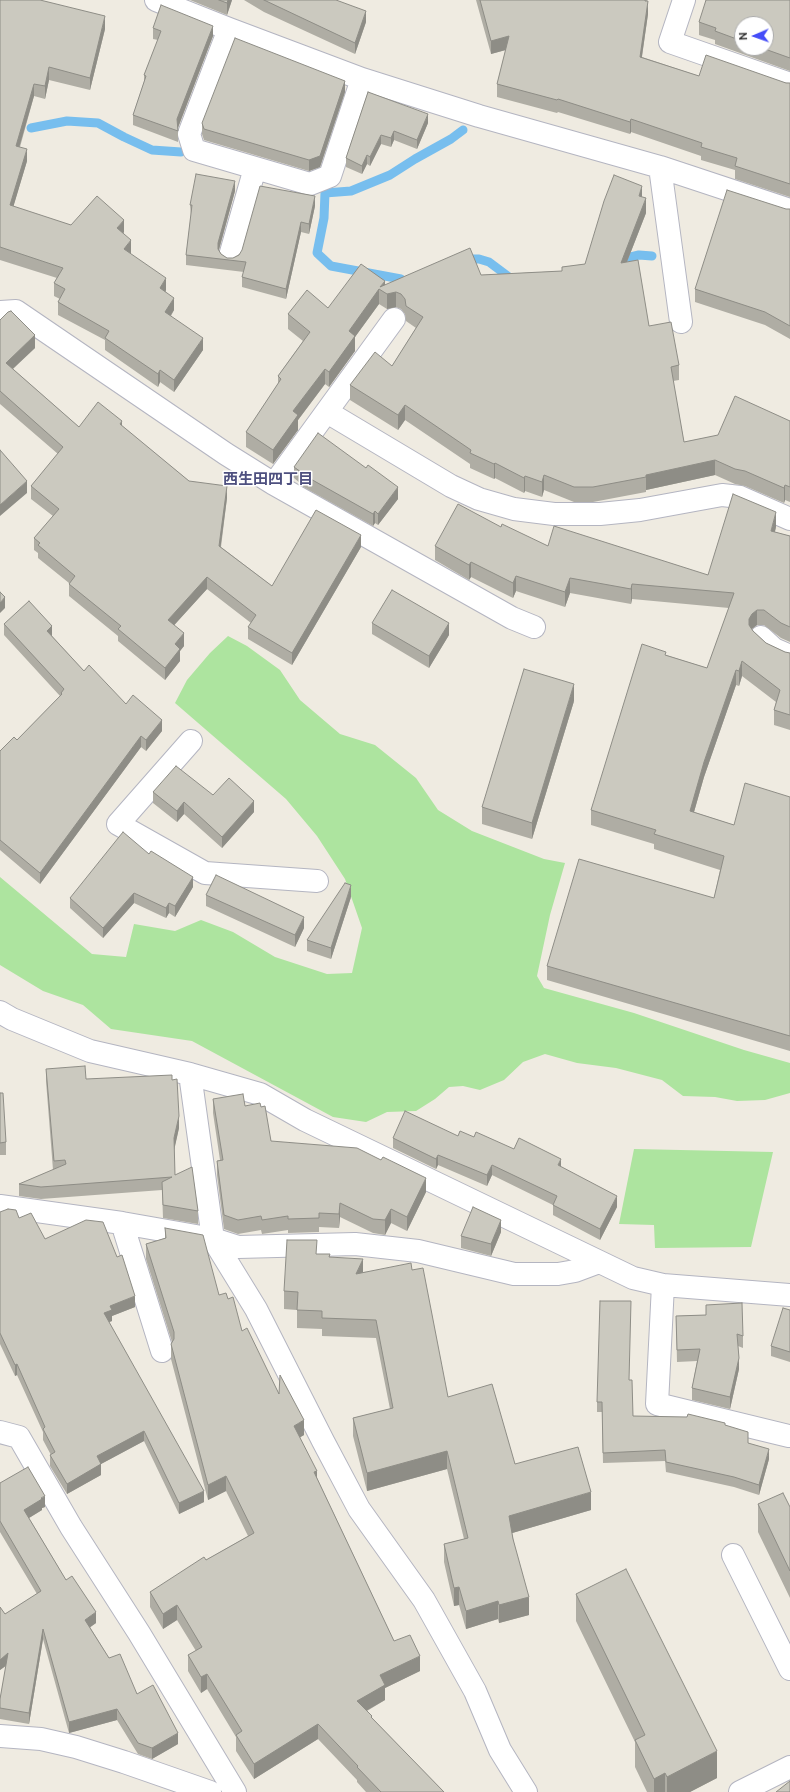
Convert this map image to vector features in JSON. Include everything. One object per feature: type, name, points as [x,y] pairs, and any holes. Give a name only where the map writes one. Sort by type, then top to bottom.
[{"type":"street","points":[[156,0],[362,79],[478,116],[660,168],[790,210]]},
{"type":"street","points":[[684,0],[670,42],[790,84]]},
{"type":"street","points":[[229,29],[189,134],[194,150],[310,184],[330,176],[362,79]]},
{"type":"street","points":[[230,256],[255,168]]},
{"type":"street","points":[[660,168],[681,322]]},
{"type":"street","points":[[0,312],[16,311],[226,454],[274,484],[512,618],[534,627]]},
{"type":"street","points":[[274,484],[394,319]]},
{"type":"street","points":[[327,412],[451,486],[479,499],[514,509],[554,514],[600,514],[640,510],[722,495],[740,497],[790,519]]},
{"type":"street","points":[[761,637],[774,649],[790,656]]},
{"type":"street","points":[[191,741],[118,824],[205,873],[317,881]]},
{"type":"street","points":[[0,1012],[12,1019],[90,1051],[190,1074],[260,1094],[305,1120],[633,1278],[663,1284],[790,1295]]},
{"type":"street","points":[[190,1074],[213,1239],[256,1309],[322,1441],[359,1509],[424,1600],[475,1691],[500,1750],[526,1792]]},
{"type":"street","points":[[0,1206],[122,1223],[213,1239],[238,1247],[355,1244],[418,1251],[514,1274],[558,1274],[575,1271],[598,1262]]},
{"type":"street","points":[[122,1223],[162,1351]]},
{"type":"street","points":[[663,1284],[657,1404],[789,1436]]},
{"type":"street","points":[[0,1432],[19,1437],[71,1527],[143,1640],[235,1792]]},
{"type":"street","points":[[733,1555],[790,1669]]},
{"type":"street","points":[[0,1736],[42,1739],[76,1747],[210,1792]]},
{"type":"street","points":[[740,1792],[790,1767]]},
{"type":"green space","points":[[228,636],[247,646],[280,670],[300,700],[340,734],[375,745],[416,778],[438,810],[472,831],[544,859],[565,863],[550,915],[537,976],[544,988],[634,1013],[744,1050],[790,1063],[790,1093],[765,1100],[737,1101],[715,1097],[683,1096],[662,1080],[616,1068],[577,1063],[545,1054],[523,1062],[504,1080],[480,1090],[463,1086],[449,1087],[435,1099],[416,1111],[387,1112],[366,1122],[333,1117],[192,1041],[111,1029],[83,1005],[43,991],[0,965],[0,877],[92,954],[126,957],[134,924],[175,931],[201,920],[233,932],[275,957],[327,974],[352,973],[362,928],[345,879],[317,836],[286,799],[175,703],[187,680],[210,653]]},
{"type":"green space","points":[[634,1149],[773,1152],[751,1247],[655,1248],[654,1225],[619,1224]]},
{"type":"building","points":[[0,0],[40,0],[105,16],[90,78],[49,67],[45,86],[34,84],[16,146],[27,149],[10,205],[71,225],[97,196],[124,220],[117,228],[131,240],[124,249],[166,278],[160,288],[174,298],[165,312],[203,338],[174,380],[160,370],[158,374],[105,338],[109,331],[58,302],[65,289],[54,283],[63,268],[0,247]]},
{"type":"building","points":[[219,0],[228,0],[227,3]]},
{"type":"building","points":[[264,0],[336,0],[366,11],[355,43]]},
{"type":"building","points":[[480,0],[645,0],[648,1],[640,57],[699,76],[706,55],[786,83],[790,83],[790,184],[735,166],[737,158],[701,147],[702,143],[631,119],[630,122],[558,99],[557,100],[497,84],[509,36],[491,41]]},
{"type":"building","points":[[706,0],[790,0],[790,58],[774,52],[774,16],[734,16],[734,38],[715,31],[716,28],[699,22]]},
{"type":"building","points":[[161,5],[213,26],[177,119],[178,131],[133,115],[146,76],[144,75],[161,31],[153,28]]},
{"type":"building","points":[[235,38],[345,81],[320,156],[309,160],[204,129],[202,123]]},
{"type":"building","points":[[368,92],[428,114],[417,140],[394,131],[391,138],[381,135],[370,157],[367,155],[362,166],[346,158]]},
{"type":"building","points":[[196,174],[235,181],[218,243],[218,249],[221,254],[227,258],[233,258],[239,255],[242,250],[260,186],[315,196],[309,224],[301,222],[286,289],[242,277],[246,262],[186,255],[192,205],[190,205]]},
{"type":"building","points":[[614,175],[642,186],[639,196],[646,198],[621,263],[638,260],[649,326],[671,322],[679,365],[671,367],[684,442],[718,435],[735,396],[790,421],[790,487],[785,485],[784,488],[715,460],[646,475],[646,477],[593,487],[574,487],[544,475],[542,482],[525,476],[524,478],[495,463],[494,464],[470,453],[471,450],[405,405],[398,415],[350,385],[375,352],[392,366],[423,317],[406,306],[405,299],[401,294],[396,292],[387,294],[379,289],[349,331],[355,336],[329,372],[325,369],[293,411],[298,415],[273,450],[246,432],[281,379],[278,376],[310,332],[288,314],[307,290],[328,308],[361,264],[385,281],[380,287],[470,248],[481,275],[562,271],[562,267],[585,264],[604,201]]},
{"type":"building","points":[[727,190],[790,209],[790,326],[765,312],[695,289]]},
{"type":"building","points":[[11,311],[35,335],[6,363],[79,427],[98,402],[122,421],[120,424],[189,481],[227,486],[219,546],[272,586],[316,510],[361,535],[292,653],[248,627],[256,615],[207,577],[168,620],[184,633],[175,644],[180,649],[165,668],[118,629],[121,626],[69,584],[75,576],[38,545],[40,543],[34,538],[59,509],[31,486],[63,447],[0,391],[0,320]]},
{"type":"building","points":[[318,433],[366,468],[368,465],[398,487],[378,514],[375,511],[373,514],[300,473],[301,472],[294,467]]},
{"type":"building","points":[[0,450],[27,481],[0,505]]},
{"type":"building","points":[[733,494],[776,512],[771,531],[790,536],[790,627],[781,623],[764,610],[757,610],[752,614],[749,619],[749,625],[753,631],[766,643],[790,653],[790,715],[774,710],[780,690],[742,661],[739,671],[736,670],[704,762],[690,811],[734,825],[745,783],[790,797],[790,1036],[547,966],[579,859],[714,898],[724,856],[654,834],[656,830],[591,810],[642,644],[666,652],[665,655],[707,668],[734,593],[632,584],[631,589],[570,578],[565,592],[516,576],[513,583],[471,562],[469,565],[435,546],[458,504],[501,527],[502,524],[548,546],[554,526],[708,575]]},
{"type":"building","points":[[392,590],[449,623],[429,656],[372,623]]},
{"type":"building","points":[[0,592],[5,597],[0,603]]},
{"type":"building","points":[[29,601],[52,626],[47,631],[84,671],[89,665],[126,704],[133,695],[162,720],[146,740],[141,736],[40,873],[0,840],[0,751],[14,737],[17,740],[62,694],[61,693],[64,689],[4,624]]},
{"type":"building","points":[[524,669],[574,684],[532,823],[482,807]]},
{"type":"building","points":[[176,766],[213,795],[229,778],[254,801],[222,837],[184,802],[177,811],[153,792]]},
{"type":"building","points":[[123,832],[149,854],[151,851],[193,877],[175,906],[169,903],[166,908],[134,893],[103,928],[70,898]]},
{"type":"building","points":[[216,875],[304,917],[295,935],[206,895]]},
{"type":"building","points":[[345,883],[351,885],[331,948],[307,940]]},
{"type":"building","points":[[85,1066],[86,1079],[172,1075],[172,1080],[177,1079],[179,1116],[174,1138],[175,1175],[192,1167],[198,1211],[163,1205],[162,1182],[172,1177],[41,1187],[19,1184],[66,1164],[65,1160],[54,1161],[46,1069]]},
{"type":"building","points":[[0,1093],[3,1093],[6,1142],[0,1143]]},
{"type":"building","points":[[243,1094],[245,1106],[260,1103],[261,1107],[265,1106],[271,1141],[357,1148],[381,1160],[383,1157],[426,1178],[407,1217],[391,1209],[385,1220],[373,1219],[340,1203],[339,1214],[319,1213],[319,1218],[288,1219],[288,1216],[262,1220],[261,1216],[238,1220],[224,1215],[217,1161],[223,1160],[213,1099]]},
{"type":"building","points":[[405,1111],[458,1136],[460,1131],[474,1137],[476,1132],[514,1149],[519,1138],[561,1159],[558,1165],[617,1196],[600,1229],[553,1205],[557,1196],[492,1165],[487,1175],[438,1155],[436,1159],[393,1138]]},
{"type":"building","points":[[473,1207],[501,1220],[491,1244],[461,1236]]},
{"type":"building","points":[[8,1209],[16,1210],[19,1218],[31,1213],[45,1239],[86,1220],[103,1222],[117,1257],[122,1255],[135,1296],[110,1306],[112,1310],[104,1313],[204,1491],[179,1503],[144,1431],[97,1456],[101,1464],[67,1484],[50,1455],[55,1452],[43,1429],[45,1427],[17,1364],[15,1365],[0,1333],[0,1212]]},
{"type":"building","points":[[165,1228],[203,1235],[219,1295],[226,1293],[228,1299],[233,1297],[242,1331],[247,1328],[279,1394],[280,1375],[304,1420],[294,1426],[317,1471],[314,1472],[394,1641],[410,1635],[420,1656],[380,1675],[385,1685],[357,1701],[444,1792],[381,1792],[318,1724],[254,1764],[236,1735],[242,1731],[207,1674],[201,1677],[188,1655],[202,1647],[177,1605],[163,1614],[150,1592],[204,1557],[206,1560],[254,1533],[226,1476],[208,1485],[171,1344],[174,1339],[174,1332],[146,1244],[166,1238]]},
{"type":"building","points":[[287,1240],[317,1240],[316,1254],[330,1254],[329,1257],[363,1259],[356,1274],[411,1263],[412,1270],[423,1268],[448,1397],[492,1384],[515,1464],[578,1447],[591,1492],[509,1516],[513,1539],[529,1597],[499,1605],[498,1601],[466,1611],[459,1587],[454,1588],[444,1544],[468,1538],[447,1451],[367,1473],[353,1418],[393,1408],[376,1320],[322,1318],[322,1311],[297,1310],[298,1292],[284,1291]]},
{"type":"building","points":[[600,1301],[631,1301],[629,1380],[632,1380],[633,1416],[687,1417],[688,1414],[725,1423],[725,1425],[748,1432],[748,1443],[769,1449],[759,1485],[734,1477],[666,1462],[665,1450],[603,1453],[602,1402],[597,1402]]},
{"type":"building","points":[[742,1303],[743,1336],[737,1334],[739,1358],[730,1397],[692,1388],[700,1349],[677,1350],[676,1316],[706,1315],[706,1305]]},
{"type":"building","points":[[783,1308],[790,1310],[790,1352],[771,1346]]},
{"type":"building","points":[[28,1467],[45,1496],[24,1510],[66,1580],[72,1576],[96,1612],[85,1620],[109,1658],[120,1654],[137,1694],[153,1685],[178,1733],[152,1748],[138,1743],[117,1709],[69,1722],[43,1629],[29,1713],[0,1708],[0,1699],[8,1653],[0,1660],[0,1607],[5,1614],[41,1591],[0,1521],[0,1483]]},
{"type":"building","points":[[783,1493],[790,1507],[790,1571],[758,1504]]},
{"type":"building","points":[[626,1569],[717,1751],[667,1777],[665,1773],[654,1779],[635,1740],[645,1735],[576,1594]]},
{"type":"building","points":[[790,1781],[790,1792],[776,1792]]},
{"type":"waterway","points":[[31,128],[67,121],[98,123],[152,150],[181,152]]},
{"type":"waterway","points":[[401,279],[331,266],[317,253],[324,218],[325,193],[351,191],[390,175],[451,139],[463,130]]},
{"type":"waterway","points":[[618,260],[639,255],[652,256]]},
{"type":"waterway","points":[[462,259],[479,259],[489,262],[513,280]]},
{"type":"district","name":"西生田四丁目","points":[[268,479]]}]
